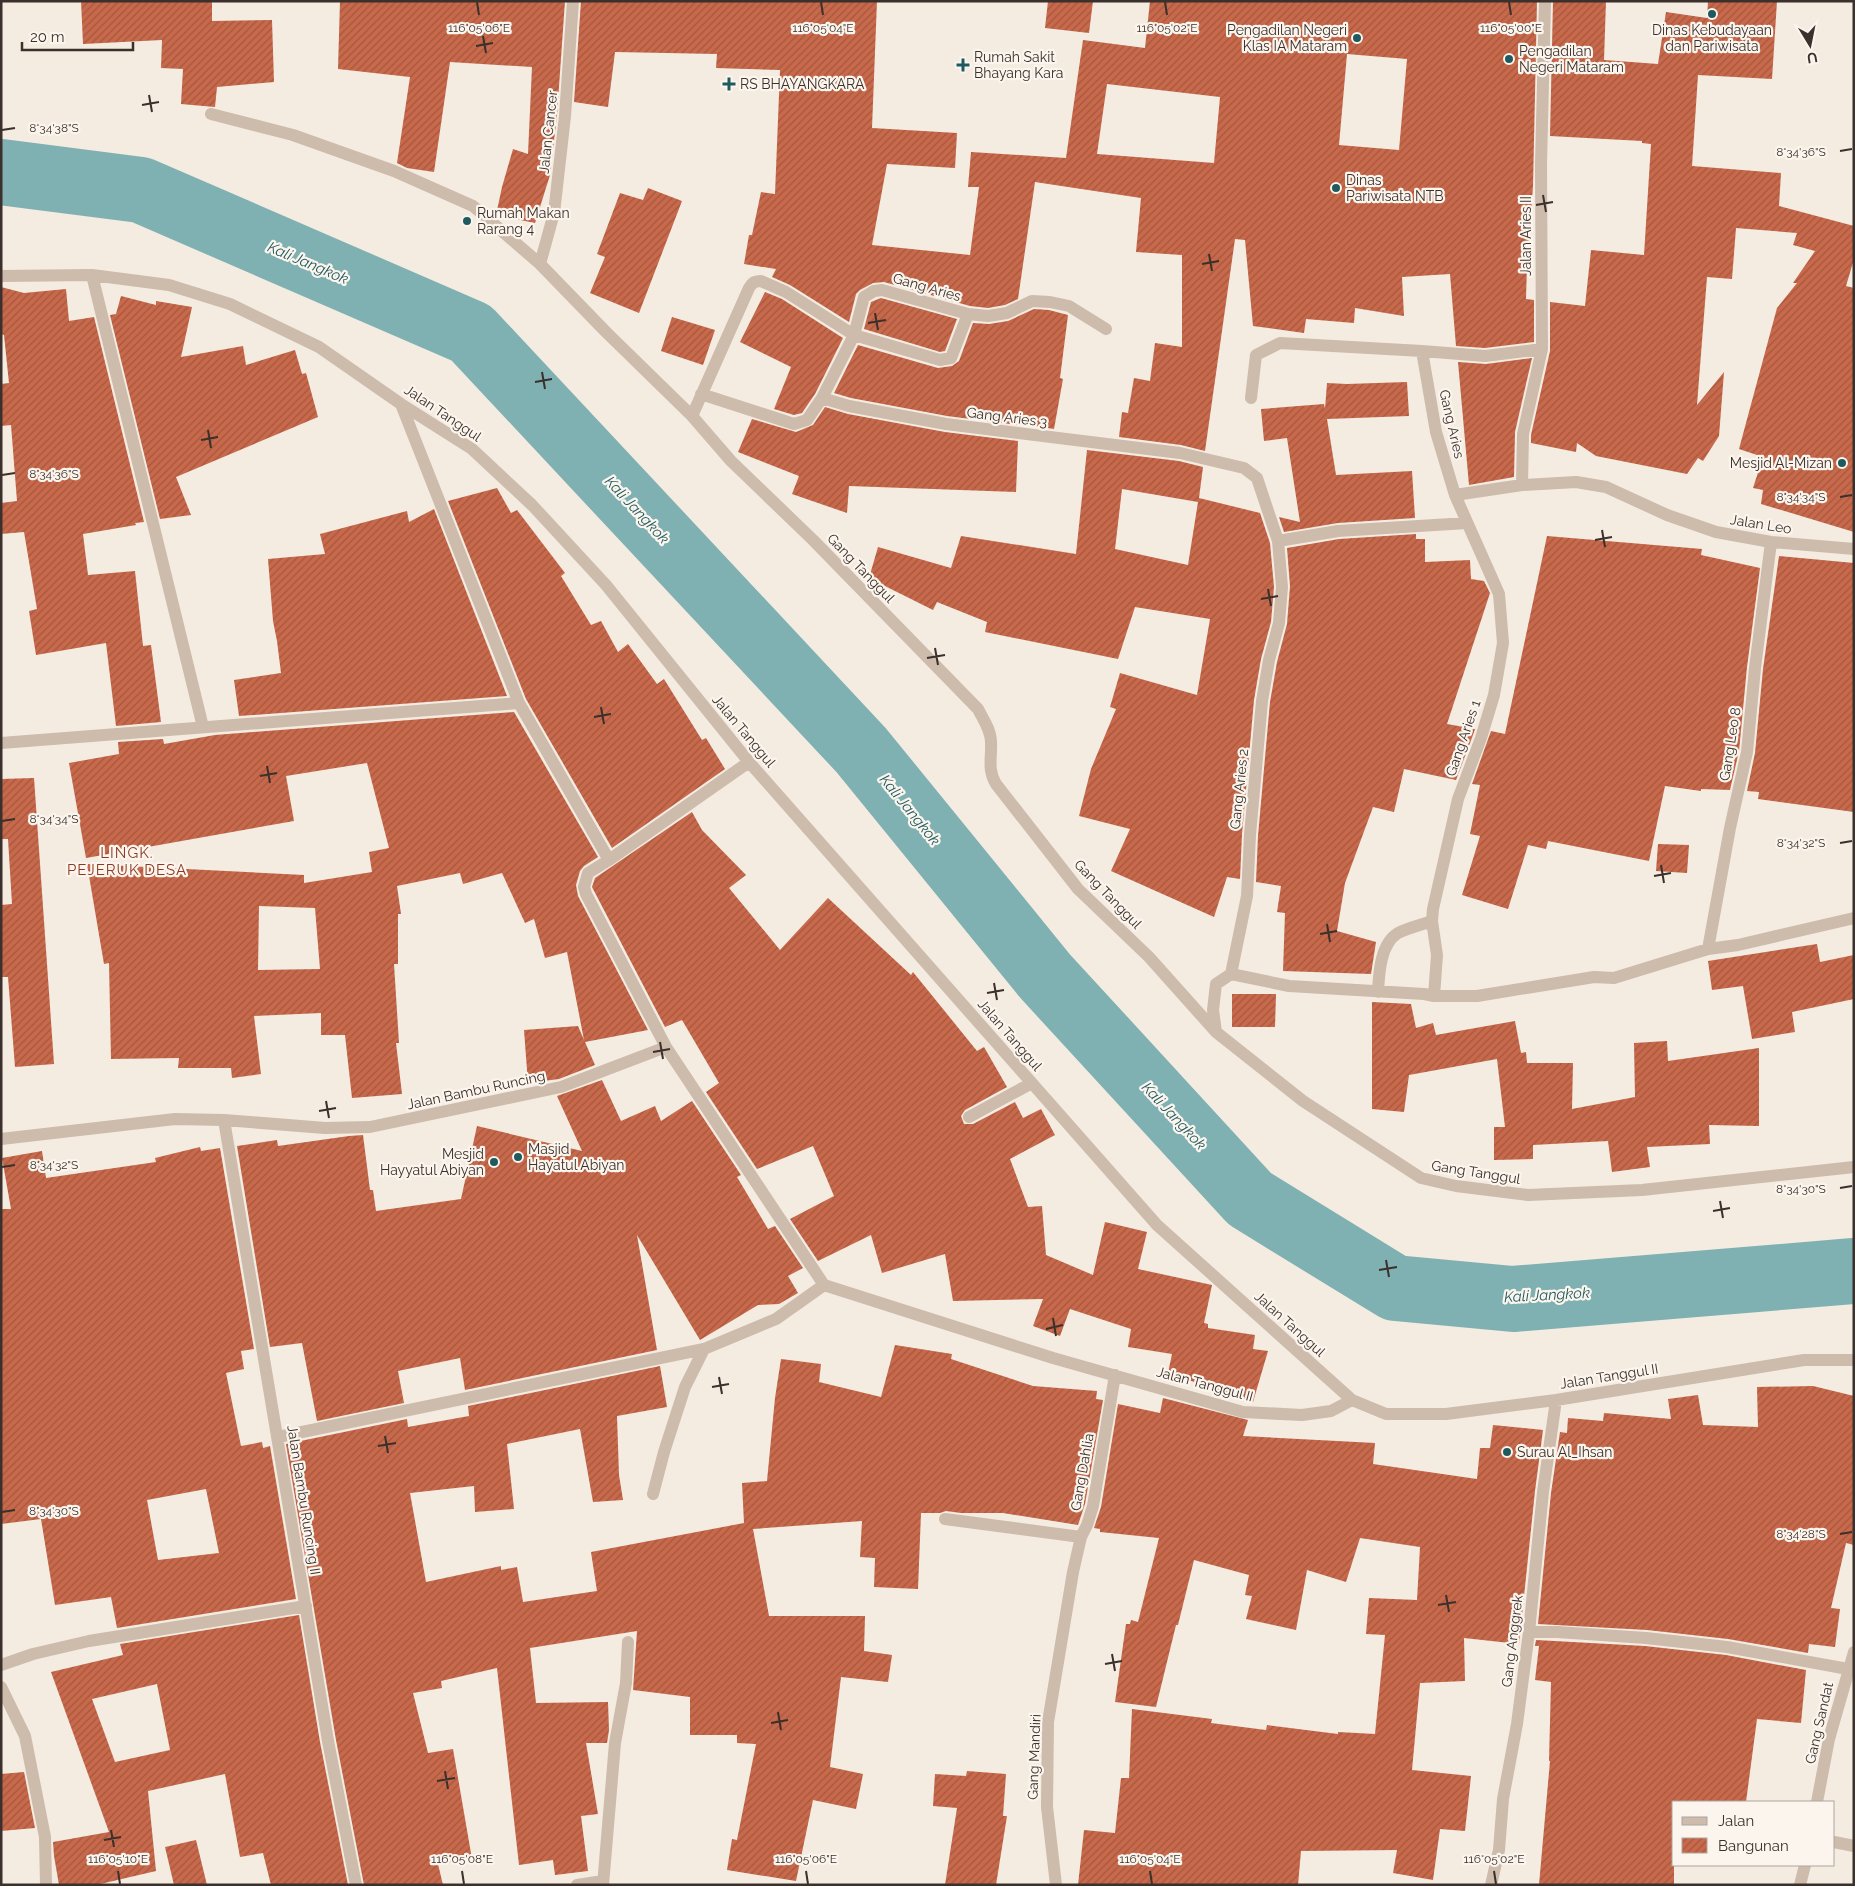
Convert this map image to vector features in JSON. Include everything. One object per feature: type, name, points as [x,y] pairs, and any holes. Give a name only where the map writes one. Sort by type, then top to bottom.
[{"type":"street","name":"Jalan Cancer","points":[[540,264],[554,212],[565,116],[574,1]]},
{"type":"street","name":"Jalan Aries II","points":[[1522,485],[1523,434],[1542,350],[1541,164],[1545,1]]},
{"type":"street","name":"Gang Tanggul","points":[[211,114],[293,135],[394,171],[473,206],[540,264],[692,416],[731,461],[813,540],[978,709],[992,741],[990,765],[992,778],[996,784],[1078,888],[1149,957],[1216,1032],[1303,1101],[1414,1173],[1422,1178],[1456,1186],[1528,1195],[1642,1190],[1854,1168]]},
{"type":"street","points":[[92,275],[203,727]]},
{"type":"street","name":"Jalan Tanggul","points":[[1,276],[92,275],[169,286],[230,304],[319,347],[401,404],[472,449],[532,504],[606,585],[749,762],[1157,1226],[1352,1400]]},
{"type":"street","points":[[692,416],[749,288],[753,283],[761,281],[786,292],[854,335],[940,360],[951,358],[968,314]]},
{"type":"street","name":"Gang Aries","points":[[822,398],[854,335],[864,297],[874,290],[882,290],[968,314],[988,316],[1007,313],[1032,301],[1050,302],[1069,306],[1106,329]]},
{"type":"street","points":[[1251,398],[1256,355],[1280,343],[1485,356],[1542,350]]},
{"type":"street","name":"Gang Aries","points":[[1422,351],[1436,432],[1455,496]]},
{"type":"street","points":[[701,394],[794,424],[807,420],[822,398]]},
{"type":"street","name":"Gang Aries 3","points":[[822,398],[850,406],[946,424],[1180,453],[1244,468],[1256,478],[1278,541]]},
{"type":"street","points":[[401,404],[518,704],[609,860]]},
{"type":"street","name":"Jalan Leo","points":[[1522,485],[1576,482],[1606,487],[1667,515],[1716,532],[1771,542],[1854,549]]},
{"type":"street","points":[[1455,496],[1522,485]]},
{"type":"street","name":"Gang Aries 1","points":[[1434,996],[1437,955],[1432,921],[1433,909],[1458,799],[1481,738],[1494,694],[1503,643],[1499,594],[1455,496]]},
{"type":"street","points":[[1278,541],[1338,531],[1467,522]]},
{"type":"street","name":"Gang Aries 2","points":[[1231,974],[1247,896],[1250,835],[1262,701],[1269,660],[1279,624],[1282,588],[1278,541]]},
{"type":"street","name":"Gang Leo 8","points":[[1708,949],[1730,828],[1747,752],[1755,668],[1771,542]]},
{"type":"street","points":[[1,743],[518,704]]},
{"type":"street","points":[[278,1436],[704,1349],[776,1319],[824,1285],[666,1047],[586,894],[585,880],[588,874],[749,762]]},
{"type":"street","points":[[1216,1032],[1213,1010],[1216,984],[1231,974],[1289,986],[1434,996],[1477,996],[1594,977],[1614,978],[1708,949],[1738,945],[1854,918]]},
{"type":"street","points":[[1378,992],[1380,969],[1388,944],[1397,934],[1432,921]]},
{"type":"street","name":"Jalan Bambu Runcing","points":[[1,1139],[175,1119],[224,1120],[325,1128],[370,1127],[561,1087],[666,1047]]},
{"type":"street","points":[[969,1118],[1032,1083]]},
{"type":"street","name":"Jalan Bambu Runcing II","points":[[224,1120],[328,1741],[356,1885]]},
{"type":"street","name":"Jalan Tanggul II","points":[[824,1285],[943,1321],[1053,1358],[1243,1412],[1302,1415],[1331,1411],[1352,1400],[1386,1414],[1437,1414],[1556,1400],[1804,1360],[1854,1360]]},
{"type":"street","points":[[653,1494],[685,1387],[704,1349]]},
{"type":"street","name":"Gang Dahlia","points":[[1073,1572],[1081,1537],[1093,1506],[1115,1375]]},
{"type":"street","name":"Gang Anggrek","points":[[1491,1885],[1499,1850],[1503,1799],[1529,1632],[1543,1492],[1556,1400]]},
{"type":"street","points":[[945,1519],[1081,1537]]},
{"type":"street","name":"Gang Mandiri","points":[[1056,1885],[1047,1807],[1048,1722],[1073,1572]]},
{"type":"street","points":[[1,1665],[33,1654],[89,1642],[306,1606]]},
{"type":"street","points":[[1529,1632],[1557,1632],[1727,1647],[1848,1669]]},
{"type":"street","points":[[577,1885],[603,1883],[614,1743],[626,1683],[628,1642]]},
{"type":"street","name":"Gang Sandat","points":[[1817,1801],[1829,1739],[1854,1652]]},
{"type":"street","points":[[1,1688],[25,1736],[45,1837],[46,1885]]},
{"type":"street","points":[[1835,1842],[1854,1846]]},
{"type":"street","points":[[1800,1885],[1805,1866]]},
{"type":"building","points":[[81,1],[212,1],[212,21],[272,20],[274,82],[217,87],[215,107],[181,104],[183,69],[161,68],[162,40],[83,44]]},
{"type":"building","points":[[340,1],[565,1],[557,115],[550,175],[535,223],[496,215],[513,149],[528,154],[532,67],[450,62],[434,172],[407,168],[397,163],[410,77],[338,69]]},
{"type":"building","points":[[581,1],[877,1],[872,128],[957,133],[955,168],[887,164],[872,245],[970,255],[979,187],[968,187],[971,152],[1066,158],[1083,40],[1145,48],[1150,1],[1537,1],[1533,186],[1526,299],[1534,300],[1534,342],[1485,348],[1456,346],[1450,274],[1402,277],[1404,316],[1355,308],[1354,323],[1306,319],[1304,333],[1253,326],[1245,240],[1235,239],[1205,451],[1181,445],[1119,437],[1122,412],[1128,413],[1134,378],[1150,381],[1155,343],[1182,347],[1182,255],[1136,252],[1141,198],[1035,182],[1018,299],[1005,305],[988,308],[970,306],[884,282],[873,283],[856,294],[849,322],[790,285],[772,277],[776,269],[744,264],[749,235],[752,235],[761,192],[775,194],[780,70],[716,68],[717,54],[615,52],[608,107],[574,102]],"holes":[[[1347,54],[1407,59],[1399,150],[1339,145]],[[1107,84],[1220,97],[1214,163],[1097,154]]]},
{"type":"building","points":[[1048,1],[1093,1],[1089,33],[1045,28]]},
{"type":"building","points":[[1553,1],[1606,1],[1604,60],[1658,64],[1666,12],[1707,18],[1708,1],[1777,1],[1772,79],[1698,75],[1692,166],[1781,173],[1779,206],[1854,226],[1854,259],[1846,286],[1854,288],[1854,532],[1761,504],[1763,490],[1753,488],[1763,457],[1739,449],[1777,308],[1797,283],[1793,283],[1815,251],[1793,245],[1797,233],[1736,228],[1732,279],[1707,277],[1697,405],[1724,372],[1719,436],[1703,461],[1698,458],[1687,474],[1596,456],[1577,443],[1576,452],[1531,443],[1531,435],[1550,351],[1550,302],[1585,306],[1591,250],[1644,255],[1651,144],[1642,143],[1642,141],[1550,136]]},
{"type":"building","points":[[648,188],[682,201],[639,313],[590,293],[605,257],[597,254],[620,193],[643,200]]},
{"type":"building","points":[[1,287],[24,293],[66,289],[69,321],[94,317],[144,522],[83,534],[88,575],[135,571],[143,646],[151,645],[161,722],[116,726],[106,643],[36,655],[29,611],[37,609],[24,532],[1,534],[1,503],[17,501],[11,425],[1,426],[1,384],[9,383],[4,335],[1,334]]},
{"type":"building","points":[[765,292],[782,299],[843,338],[815,394],[802,413],[794,415],[774,409],[791,367],[740,342]]},
{"type":"building","points":[[121,296],[156,305],[156,301],[192,307],[181,357],[243,346],[246,365],[295,350],[302,374],[306,373],[318,417],[176,477],[191,515],[160,519],[110,315],[116,314]]},
{"type":"building","points":[[881,298],[957,319],[945,351],[940,352],[864,329],[871,302]]},
{"type":"building","points":[[1034,309],[1049,310],[1068,315],[1060,378],[1063,379],[1054,429],[1018,423],[1018,425],[947,416],[851,398],[834,393],[858,345],[938,368],[952,366],[959,361],[973,323],[989,324],[1008,321]]},
{"type":"building","points":[[672,317],[715,330],[703,365],[661,351]]},
{"type":"building","points":[[1532,358],[1515,432],[1514,477],[1469,485],[1458,362],[1486,364]]},
{"type":"building","points":[[1407,382],[1409,416],[1327,419],[1336,475],[1412,471],[1415,518],[1338,523],[1284,532],[1279,517],[1300,522],[1287,438],[1264,441],[1261,409],[1324,404],[1325,409],[1327,383]]},
{"type":"building","points":[[825,407],[848,414],[945,432],[1018,441],[1016,492],[849,486],[847,513],[792,494],[799,476],[738,452],[752,419],[796,432],[813,425]]},
{"type":"building","points":[[1087,450],[1179,461],[1203,467],[1199,498],[1260,513],[1270,543],[1274,587],[1271,622],[1261,659],[1254,700],[1242,834],[1240,879],[1227,877],[1214,917],[1111,871],[1130,829],[1079,816],[1091,769],[1116,709],[1110,707],[1120,673],[1197,695],[1210,619],[1135,607],[1118,659],[985,632],[987,622],[937,602],[933,610],[869,578],[878,547],[951,568],[961,536],[1076,554]],"holes":[[[1122,489],[1198,502],[1188,565],[1115,549]]]},
{"type":"building","points":[[497,488],[511,513],[517,510],[565,573],[561,576],[591,625],[601,621],[618,652],[628,644],[657,684],[664,679],[702,740],[706,738],[725,769],[612,848],[526,699],[448,501]]},
{"type":"building","points":[[434,509],[507,696],[239,716],[234,680],[281,673],[273,621],[268,559],[325,554],[320,534],[407,511],[409,522]]},
{"type":"building","points":[[1416,534],[1416,539],[1425,539],[1425,562],[1470,560],[1471,579],[1484,581],[1490,593],[1447,724],[1475,729],[1456,780],[1404,769],[1394,812],[1373,807],[1345,883],[1337,931],[1376,942],[1371,974],[1283,971],[1285,913],[1277,912],[1281,886],[1256,882],[1258,836],[1270,702],[1277,662],[1287,624],[1290,586],[1287,548],[1339,539]]},
{"type":"building","points":[[1547,536],[1702,549],[1701,555],[1760,568],[1747,667],[1739,751],[1730,790],[1701,789],[1701,791],[1665,786],[1649,861],[1548,841],[1546,849],[1528,845],[1508,909],[1462,895],[1480,836],[1470,834],[1480,785],[1472,784],[1491,731],[1505,734]]},
{"type":"building","points":[[1779,556],[1854,563],[1854,812],[1758,799],[1759,792],[1747,791],[1755,753],[1763,669]]},
{"type":"building","points":[[514,712],[598,857],[580,871],[576,885],[578,896],[648,1030],[585,1042],[595,1065],[559,1079],[528,1083],[524,1030],[578,1026],[584,1040],[567,952],[545,958],[534,919],[525,923],[502,873],[463,884],[460,873],[397,886],[401,914],[398,914],[398,964],[394,964],[399,1043],[396,1043],[402,1094],[352,1098],[345,1035],[321,1035],[321,1013],[254,1016],[261,1074],[232,1078],[231,1068],[178,1068],[179,1058],[111,1059],[109,963],[104,964],[87,864],[304,875],[304,883],[372,872],[369,852],[389,848],[367,763],[286,776],[294,821],[86,858],[69,763],[119,754],[118,742],[163,739],[164,744],[215,735]],"holes":[[[259,906],[315,908],[320,969],[258,970]]]},
{"type":"building","points":[[34,778],[54,1064],[15,1067],[8,977],[1,977],[1,905],[12,904],[8,839],[1,839],[1,779]]},
{"type":"building","points":[[692,812],[702,830],[746,875],[729,888],[780,950],[828,898],[911,975],[913,972],[977,1051],[984,1047],[1007,1087],[965,1110],[961,1116],[964,1124],[973,1124],[1015,1102],[1023,1118],[1041,1109],[1055,1135],[1010,1159],[1028,1207],[1042,1206],[1046,1255],[1093,1275],[1105,1222],[1147,1232],[1138,1269],[1212,1285],[1204,1323],[1208,1324],[1208,1328],[1255,1335],[1253,1349],[1268,1351],[1253,1402],[1168,1373],[1172,1354],[1128,1347],[1131,1329],[1070,1309],[1060,1336],[1033,1326],[1043,1299],[953,1301],[945,1254],[882,1273],[871,1235],[818,1261],[790,1219],[834,1196],[813,1146],[757,1169],[706,1092],[719,1083],[682,1020],[665,1027],[592,887],[595,878]]},
{"type":"building","points":[[1658,844],[1689,845],[1687,873],[1656,871]]},
{"type":"building","points":[[1817,944],[1820,962],[1854,955],[1854,999],[1792,1012],[1795,1032],[1752,1039],[1743,986],[1712,990],[1708,961]]},
{"type":"building","points":[[1232,994],[1276,994],[1275,1027],[1232,1027]]},
{"type":"building","points":[[1372,1002],[1411,1004],[1416,1028],[1433,1023],[1436,1035],[1515,1021],[1521,1053],[1526,1052],[1527,1063],[1573,1063],[1572,1109],[1635,1097],[1634,1043],[1667,1041],[1668,1061],[1759,1048],[1759,1126],[1709,1125],[1710,1144],[1647,1147],[1650,1167],[1612,1172],[1608,1141],[1533,1145],[1533,1159],[1494,1160],[1494,1127],[1505,1127],[1497,1059],[1409,1075],[1404,1112],[1372,1109]]},
{"type":"building","points":[[602,1080],[621,1121],[655,1106],[661,1121],[692,1101],[741,1175],[737,1177],[768,1229],[775,1226],[803,1268],[788,1276],[798,1293],[779,1304],[758,1305],[700,1340],[637,1235],[657,1350],[465,1390],[460,1358],[398,1371],[404,1403],[317,1421],[302,1343],[270,1347],[237,1146],[277,1140],[278,1146],[363,1135],[370,1190],[373,1190],[376,1211],[461,1199],[477,1126],[582,1151],[557,1096]]},
{"type":"building","points":[[200,1147],[201,1151],[220,1148],[254,1349],[241,1351],[244,1369],[226,1373],[241,1446],[262,1442],[263,1448],[270,1446],[296,1599],[117,1628],[111,1597],[55,1605],[41,1519],[1,1524],[1,1209],[11,1209],[2,1158],[42,1151],[46,1178],[156,1162],[155,1158]],"holes":[[[206,1489],[219,1553],[158,1560],[147,1500]]]},
{"type":"building","points":[[895,1345],[952,1354],[951,1359],[1033,1386],[1097,1391],[1096,1399],[1103,1400],[1085,1504],[1078,1525],[1003,1513],[946,1511],[940,1513],[921,1513],[918,1589],[874,1587],[875,1558],[860,1557],[862,1521],[753,1529],[769,1616],[865,1616],[864,1651],[892,1655],[888,1682],[841,1677],[830,1767],[863,1774],[856,1809],[813,1800],[796,1881],[727,1870],[732,1839],[737,1840],[756,1744],[737,1743],[737,1735],[690,1735],[690,1697],[633,1690],[637,1631],[530,1648],[536,1703],[608,1702],[609,1730],[607,1743],[586,1743],[598,1814],[581,1816],[588,1871],[555,1875],[553,1860],[519,1865],[497,1668],[441,1681],[442,1688],[413,1693],[428,1753],[453,1749],[472,1859],[438,1864],[443,1885],[364,1885],[336,1740],[286,1444],[407,1419],[408,1427],[469,1416],[468,1406],[660,1366],[667,1407],[617,1416],[619,1475],[623,1500],[593,1502],[580,1429],[507,1444],[514,1509],[475,1512],[474,1486],[410,1493],[426,1582],[501,1566],[501,1570],[517,1567],[523,1602],[597,1591],[591,1552],[744,1523],[742,1483],[767,1481],[775,1398],[781,1359],[821,1364],[819,1382],[881,1397]]},
{"type":"building","points":[[1813,1386],[1854,1396],[1854,1545],[1846,1543],[1831,1608],[1840,1609],[1835,1647],[1809,1644],[1808,1653],[1728,1639],[1647,1630],[1538,1624],[1551,1493],[1560,1432],[1567,1433],[1568,1418],[1603,1421],[1604,1413],[1671,1419],[1668,1399],[1698,1395],[1703,1425],[1758,1427],[1757,1387]]},
{"type":"building","points":[[1163,1398],[1248,1420],[1243,1436],[1375,1443],[1373,1464],[1477,1479],[1480,1448],[1490,1448],[1493,1425],[1543,1430],[1519,1644],[1464,1638],[1465,1681],[1420,1683],[1412,1770],[1471,1776],[1465,1831],[1440,1829],[1433,1880],[1393,1873],[1397,1850],[1301,1851],[1298,1885],[1078,1885],[1084,1830],[1115,1833],[1121,1778],[1129,1778],[1132,1709],[1212,1719],[1211,1723],[1266,1730],[1267,1725],[1338,1734],[1338,1732],[1375,1734],[1385,1635],[1366,1634],[1369,1598],[1417,1600],[1420,1547],[1360,1538],[1346,1582],[1307,1570],[1296,1630],[1246,1619],[1252,1596],[1245,1595],[1249,1575],[1194,1560],[1156,1707],[1115,1702],[1126,1624],[1130,1624],[1131,1620],[1138,1622],[1159,1538],[1100,1532],[1100,1529],[1094,1528],[1101,1507],[1118,1404],[1160,1413]]},
{"type":"building","points":[[299,1615],[320,1742],[348,1885],[271,1885],[263,1853],[240,1857],[225,1774],[148,1791],[156,1871],[96,1885],[59,1885],[53,1842],[109,1832],[51,1672],[123,1655],[120,1644]],"holes":[[[157,1684],[170,1750],[115,1762],[92,1699]]]},
{"type":"building","points":[[1536,1640],[1645,1646],[1726,1655],[1806,1670],[1801,1723],[1757,1719],[1746,1801],[1672,1801],[1672,1866],[1674,1866],[1674,1885],[1539,1885],[1550,1761],[1551,1682],[1535,1680],[1539,1646],[1535,1646]]},
{"type":"building","points":[[967,1771],[1006,1774],[1003,1816],[1007,1816],[996,1885],[945,1885],[957,1808],[933,1806],[935,1774],[966,1776]]},
{"type":"building","points":[[24,1772],[35,1828],[1,1831],[1,1774]]},
{"type":"building","points":[[196,1840],[207,1885],[174,1885],[165,1847]]},
{"type":"waterway","name":"Kali Jangkok","points":[[1,172],[141,190],[471,333],[861,750],[1045,976],[1250,1199],[1395,1288],[1513,1299],[1854,1271]]},
{"type":"place","name":"Dinas Kebudayaan dan Pariwisata","points":[[1712,14]]},
{"type":"place","name":"Pengadilan Negeri Klas IA Mataram","points":[[1357,38]]},
{"type":"place","name":"Pengadilan Negeri Mataram","points":[[1509,59]]},
{"type":"place","name":"Rumah Sakit Bhayang Kara","points":[[963,65]]},
{"type":"place","name":"RS BHAYANGKARA","points":[[729,84]]},
{"type":"place","name":"Dinas Pariwisata NTB","points":[[1336,188]]},
{"type":"place","name":"Rumah Makan Rarang 4","points":[[467,221]]},
{"type":"place","name":"Mesjid Al-Mizan","points":[[1842,463]]},
{"type":"place","name":"Masjid Hayatul Abiyan","points":[[518,1157]]},
{"type":"place","name":"Mesjid Hayyatul Abiyan","points":[[494,1162]]},
{"type":"place","name":"Surau Al_Ihsan","points":[[1507,1452]]},
{"type":"district","name":"LINGK. PEJERUK DESA","points":[[127,862]]}]
